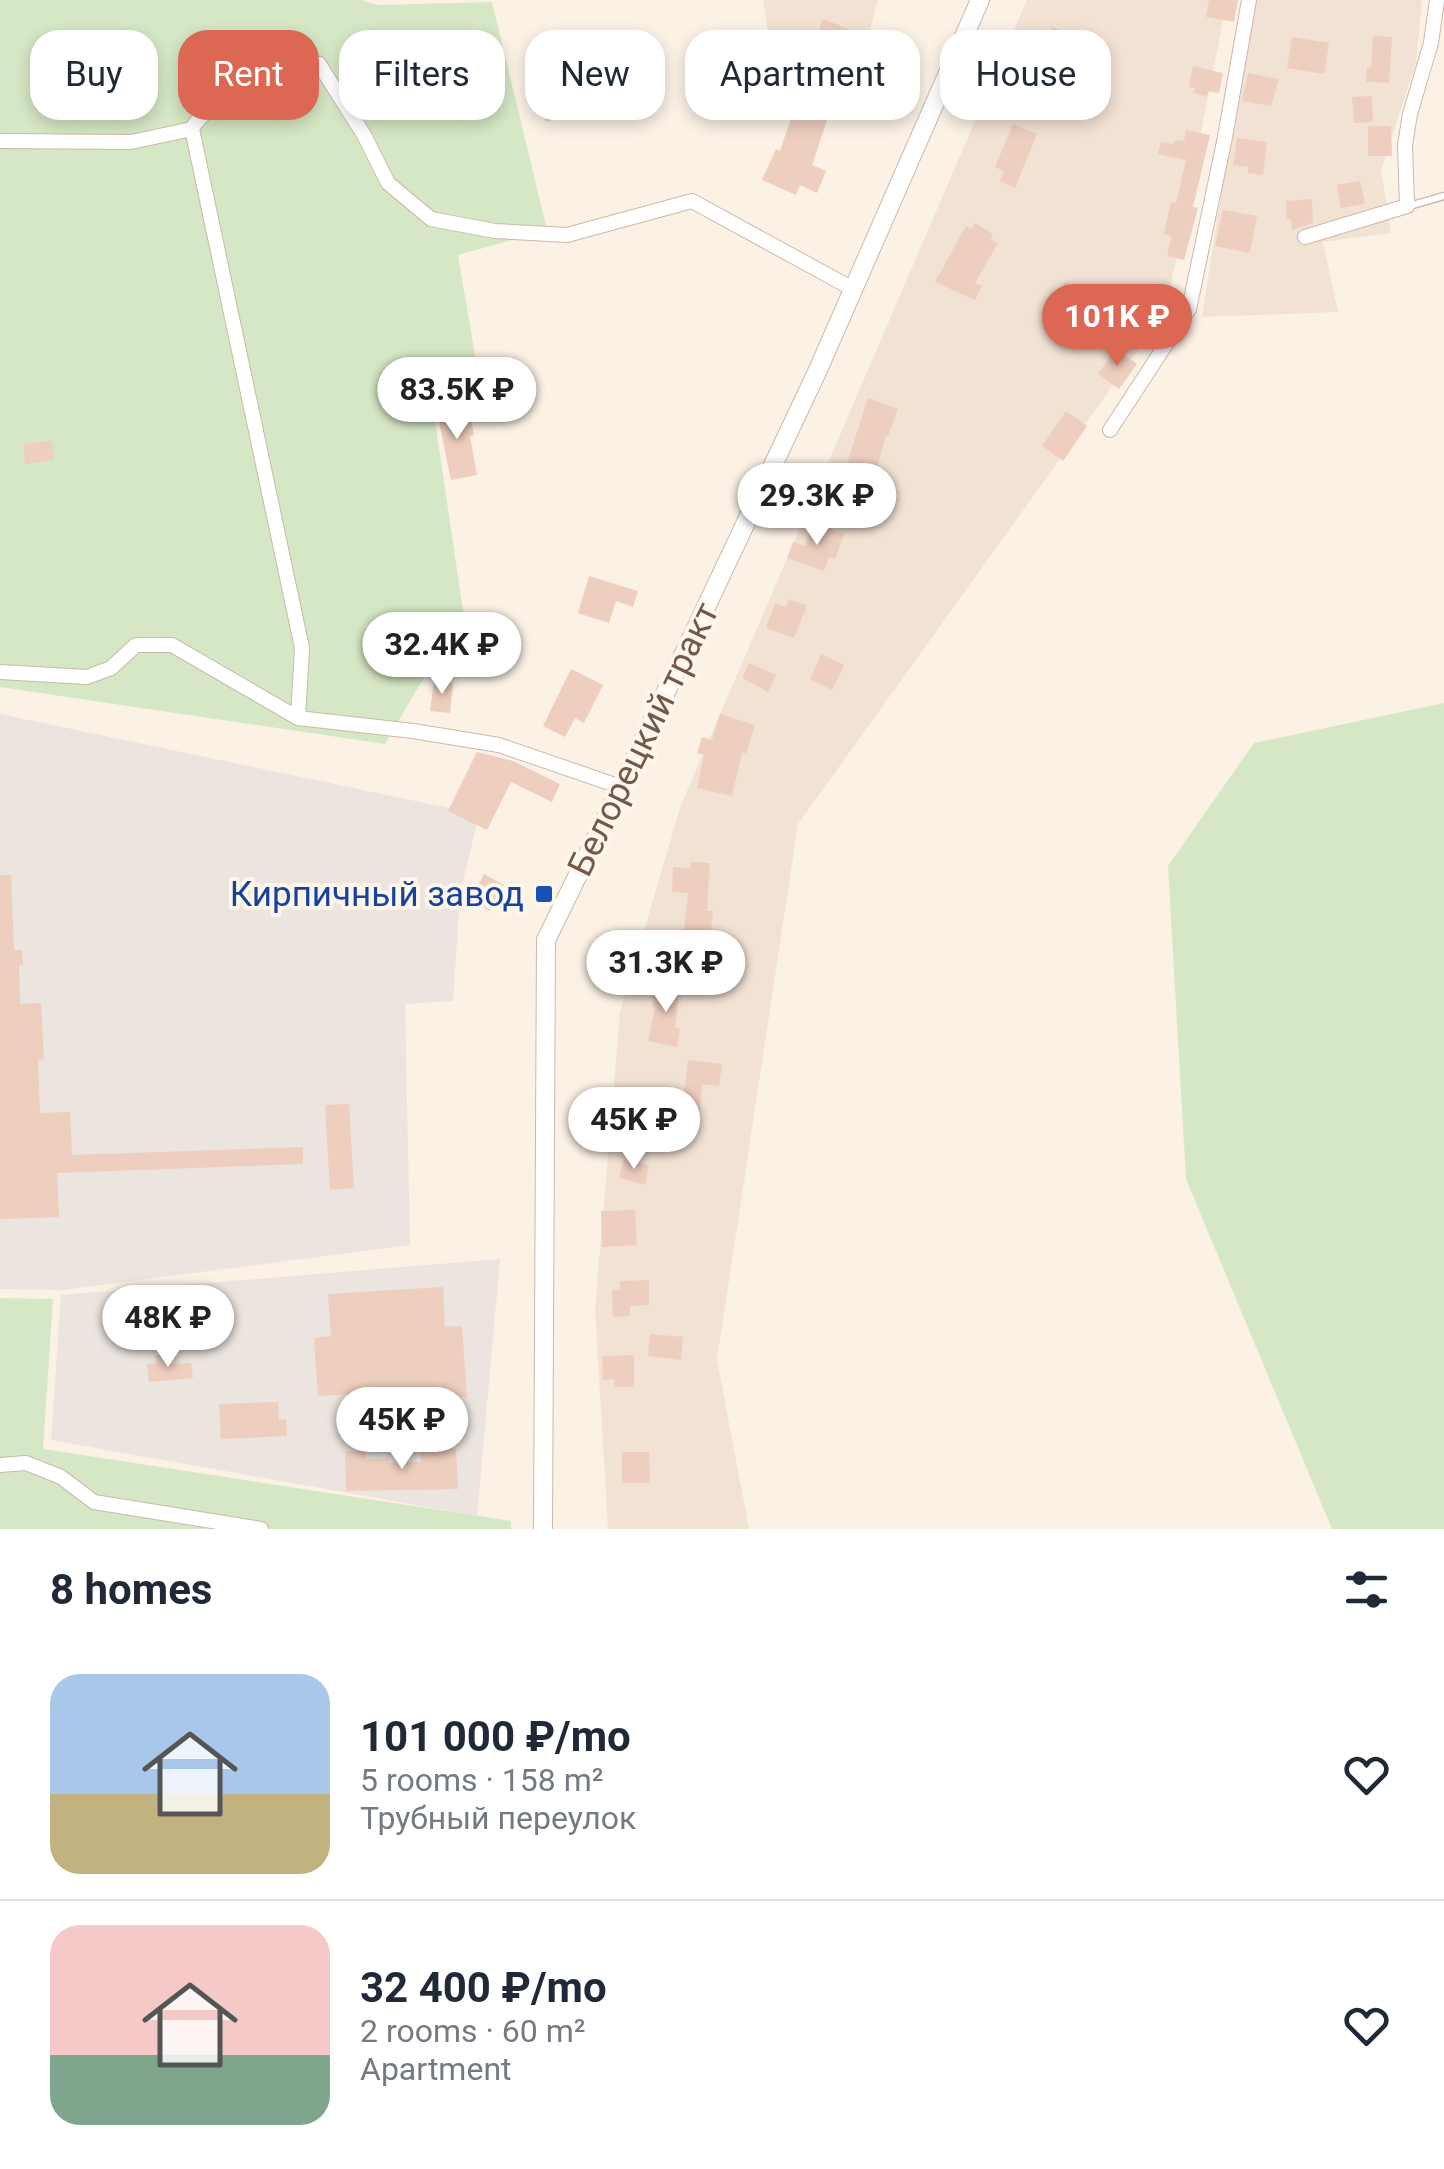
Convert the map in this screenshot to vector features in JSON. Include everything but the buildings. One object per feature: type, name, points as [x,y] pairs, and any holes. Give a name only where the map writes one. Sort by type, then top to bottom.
[{"type":"street","name":"Белорецкий тракт","points":[[543,1529],[546,940],[818,372],[980,0]]},
{"type":"street","points":[[1110,430],[1189,309],[1249,0]]},
{"type":"street","points":[[1305,237],[1407,206],[1405,145],[1431,43],[1436,0]]},
{"type":"street","points":[[298,718],[302,648],[192,130],[198,118],[253,87],[319,64],[364,135],[388,183],[430,219],[495,231],[567,235],[692,201],[853,289]]},
{"type":"street","points":[[0,141],[131,142],[192,130]]},
{"type":"street","points":[[0,672],[87,678],[111,668],[136,645],[172,646],[298,718],[499,745],[622,787]]},
{"type":"street","points":[[0,1465],[26,1463],[62,1476],[94,1502],[261,1529]]},
{"type":"lane","points":[[1407,206],[1444,196]]},
{"type":"shaded area","points":[[763,0],[878,0],[870,30],[768,30]]},
{"type":"shaded area","points":[[1027,0],[1227,0],[1169,295],[1134,356],[798,824],[717,1360],[749,1529],[608,1529],[595,1309],[620,1012],[681,805],[975,120],[1111,120],[1111,30],[1014,30]]},
{"type":"shaded area","points":[[1251,0],[1422,0],[1416,63],[1381,170],[1391,233],[1323,242],[1338,312],[1202,317]]},
{"type":"shaded area","name":"Кирпичный завод","points":[[0,714],[449,808],[477,823],[460,894],[453,1001],[405,1004],[410,1245],[62,1290],[0,1289]]},
{"type":"shaded area","points":[[500,1259],[477,1516],[51,1440],[61,1295]]},
{"type":"green space","points":[[0,0],[361,0],[377,5],[492,2],[499,30],[339,30],[339,120],[505,120],[505,56],[547,230],[458,255],[481,391],[433,407],[463,611],[385,744],[0,687]]},
{"type":"green space","points":[[1444,703],[1444,1529],[1332,1529],[1186,1179],[1168,866],[1254,743]]},
{"type":"green space","points":[[0,1298],[53,1299],[43,1449],[511,1521],[511,1529],[0,1529]]},
{"type":"place","name":"Кирпичный завод","points":[[544,894]]}]
